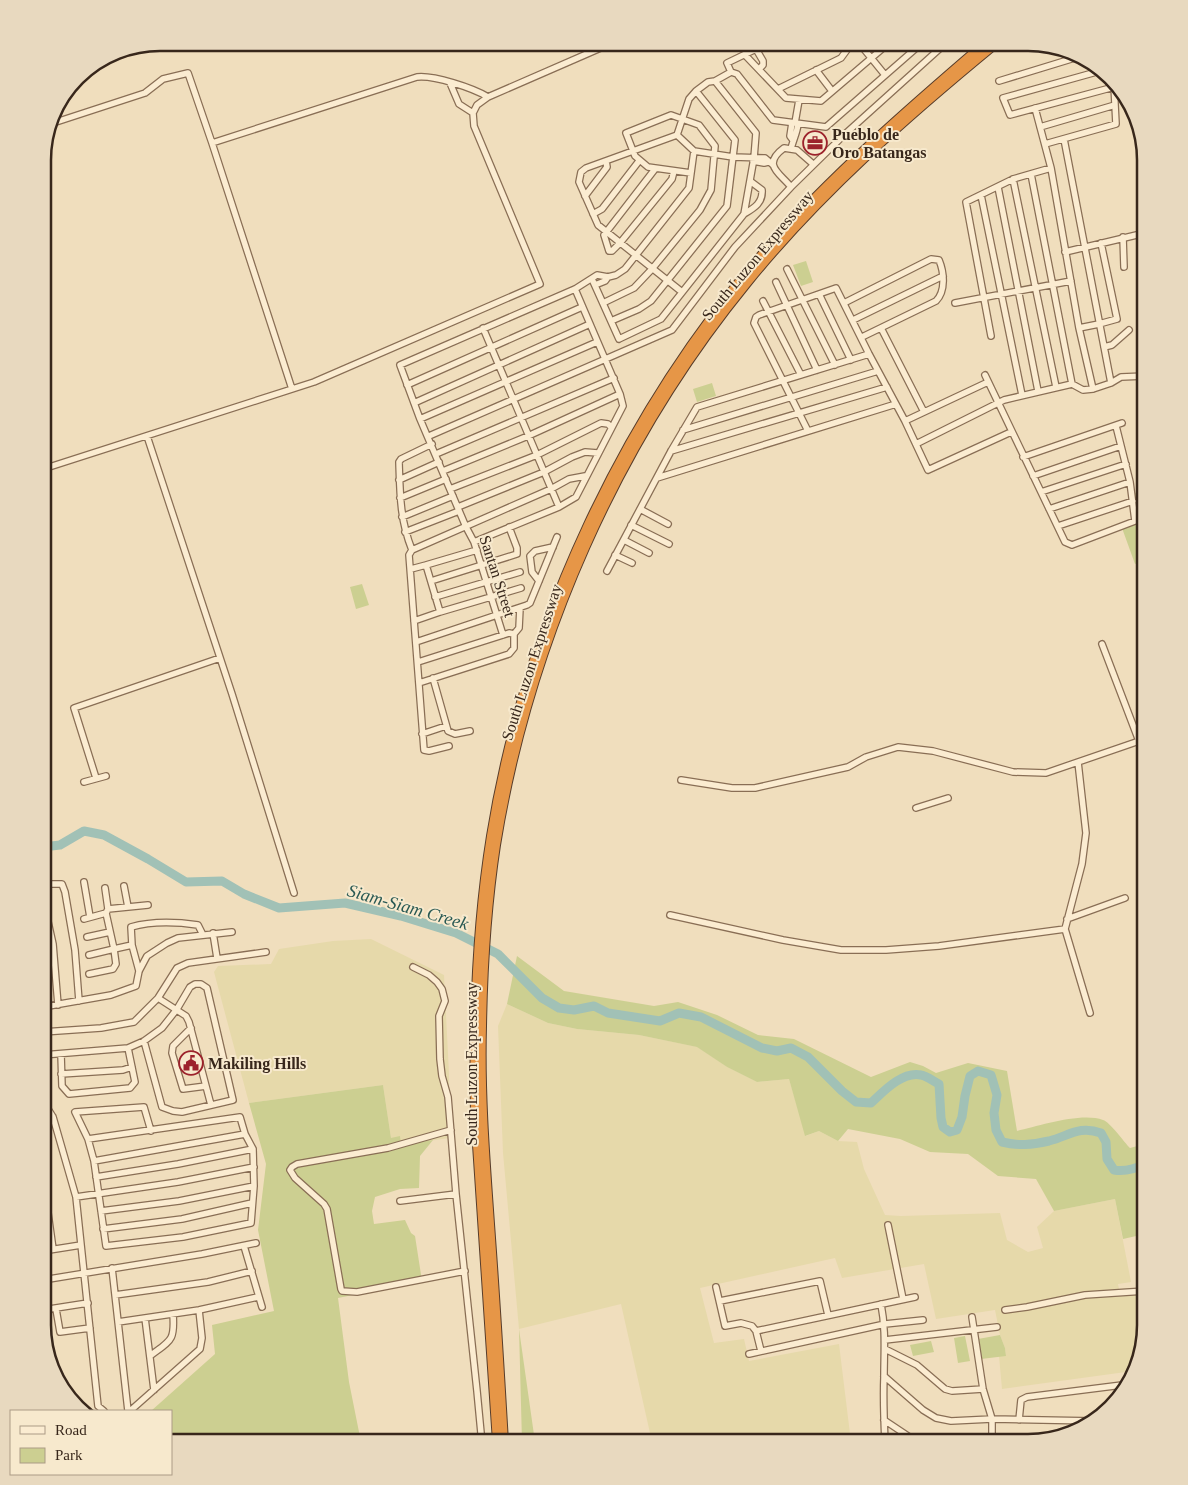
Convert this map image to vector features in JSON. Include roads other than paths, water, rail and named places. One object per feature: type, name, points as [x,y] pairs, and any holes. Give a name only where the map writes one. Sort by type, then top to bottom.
[{"type":"highway","name":"South Luzon Expressway","points":[[503,1434],[482,1116],[484,925],[488,856],[499,792],[512,738],[539,646],[582,538],[607,487],[638,430],[710,320],[763,254],[835,176],[889,126],[976,51]]},
{"type":"highway","name":"South Luzon Expressway","points":[[496,1434],[475,1115],[475,980],[504,802],[536,682],[566,593],[613,491],[641,439],[666,397],[717,321],[788,236],[847,174],[895,129],[988,51]]},
{"type":"street","points":[[51,466],[322,378],[540,284],[474,126],[473,113],[477,105],[488,96],[593,51]]},
{"type":"street","points":[[753,51],[727,63],[731,72],[737,74],[769,117],[773,120],[795,124],[826,127],[913,51]]},
{"type":"street","points":[[757,51],[763,61],[763,65],[759,69]]},
{"type":"street","points":[[778,89],[841,58],[846,51]]},
{"type":"street","points":[[866,51],[885,75]]},
{"type":"street","points":[[746,55],[786,98],[821,101],[879,51]]},
{"type":"street","points":[[429,436],[672,330],[735,247],[791,187],[813,164],[937,51]]},
{"type":"street","points":[[999,81],[1069,60]]},
{"type":"street","points":[[816,70],[832,91]]},
{"type":"street","points":[[677,135],[689,99],[708,82],[715,81],[731,72]]},
{"type":"street","points":[[59,121],[145,93],[163,80],[188,73],[292,389]]},
{"type":"street","points":[[1093,73],[1003,98],[1010,115],[1109,87]]},
{"type":"street","points":[[212,143],[417,77],[429,77],[488,96]]},
{"type":"street","points":[[715,81],[756,133],[754,160],[744,214]]},
{"type":"street","points":[[450,83],[459,104],[473,113]]},
{"type":"street","points":[[611,321],[640,309],[651,301],[727,206],[734,140],[696,91]]},
{"type":"street","points":[[1045,144],[1116,124],[1114,94]]},
{"type":"street","points":[[792,149],[793,140],[796,137],[795,124],[799,100]]},
{"type":"street","points":[[1040,127],[1115,105]]},
{"type":"street","points":[[1035,108],[1051,168],[1079,328],[1093,389]]},
{"type":"street","points":[[603,304],[634,288],[652,269],[700,210],[711,190],[715,146],[699,125],[671,115],[626,133],[632,151],[639,161],[648,167],[691,173]]},
{"type":"street","points":[[677,135],[694,151],[754,160],[765,158],[791,187]]},
{"type":"street","points":[[677,135],[581,172],[579,182],[598,225],[682,292]]},
{"type":"street","points":[[1064,139],[1111,383]]},
{"type":"street","points":[[770,163],[784,148],[797,150],[813,164]]},
{"type":"street","points":[[559,507],[483,328],[575,289],[597,275],[616,275],[625,269],[685,194],[688,188],[694,151]]},
{"type":"street","points":[[585,196],[607,167],[606,161]]},
{"type":"street","points":[[593,214],[602,209],[639,161]]},
{"type":"street","points":[[991,336],[966,202],[1013,179],[1051,168]]},
{"type":"street","points":[[655,169],[604,235],[610,251],[620,243],[672,179],[674,170]]},
{"type":"street","points":[[1031,174],[1072,384]]},
{"type":"street","points":[[1013,179],[1056,387]]},
{"type":"street","points":[[592,279],[619,339],[660,319],[744,214],[757,207],[763,194],[762,190],[750,181]]},
{"type":"street","points":[[998,187],[1038,392]]},
{"type":"street","points":[[981,196],[1022,395]]},
{"type":"street","points":[[1065,252],[1137,234]]},
{"type":"street","points":[[1123,237],[1124,267]]},
{"type":"street","points":[[1079,328],[1117,319],[1100,243]]},
{"type":"street","points":[[844,303],[931,259],[939,260],[943,276],[940,297],[936,301],[862,337]]},
{"type":"street","points":[[786,269],[835,365]]},
{"type":"street","points":[[595,285],[605,281],[608,276]]},
{"type":"street","points":[[853,320],[943,276]]},
{"type":"street","points":[[955,303],[1071,281]]},
{"type":"street","points":[[776,282],[818,370]]},
{"type":"street","points":[[808,431],[754,325],[756,317],[769,311],[836,288],[905,421],[928,470],[1011,432]]},
{"type":"street","points":[[474,542],[559,507],[576,497],[585,476],[623,406],[614,378],[575,289]]},
{"type":"street","points":[[819,294],[851,360]]},
{"type":"street","points":[[763,301],[801,375]]},
{"type":"street","points":[[407,385],[582,307]]},
{"type":"street","points":[[414,403],[590,324]]},
{"type":"street","name":"Santan Street","points":[[483,328],[400,365],[420,419],[474,542],[503,635]]},
{"type":"street","points":[[881,328],[924,412]]},
{"type":"street","points":[[1104,347],[1112,344],[1129,330]]},
{"type":"street","points":[[420,419],[597,342]]},
{"type":"street","points":[[607,572],[656,478],[697,407],[869,354]]},
{"type":"street","points":[[683,430],[878,371]]},
{"type":"street","points":[[985,375],[1011,432],[1065,542],[1072,545],[1135,521],[1130,482],[1121,446],[1119,424],[1023,456]]},
{"type":"street","points":[[916,444],[998,403],[1022,395],[1072,384],[1082,390],[1093,389],[1111,383],[1121,377],[1137,376]]},
{"type":"street","points":[[436,454],[614,378]]},
{"type":"street","points":[[905,421],[988,382]]},
{"type":"street","points":[[671,451],[887,387]]},
{"type":"street","points":[[443,471],[528,436],[620,394]]},
{"type":"street","points":[[656,478],[896,404]]},
{"type":"street","points":[[450,489],[537,455],[601,423],[608,424],[611,427]]},
{"type":"street","points":[[147,436],[294,892]]},
{"type":"street","points":[[412,550],[402,517],[398,462],[432,444]]},
{"type":"street","points":[[1033,476],[1121,446]]},
{"type":"street","points":[[405,532],[544,472],[572,457],[586,452],[598,453]]},
{"type":"street","points":[[400,480],[439,462]]},
{"type":"street","points":[[1040,492],[1126,464]]},
{"type":"street","points":[[449,746],[425,750],[422,734],[409,555],[412,550],[551,489],[569,479],[585,476]]},
{"type":"street","points":[[400,498],[446,479]]},
{"type":"street","points":[[1049,509],[1130,482]]},
{"type":"street","points":[[402,517],[453,496]]},
{"type":"street","points":[[1058,526],[1133,501]]},
{"type":"street","points":[[640,509],[668,524]]},
{"type":"street","points":[[631,526],[668,544]]},
{"type":"street","points":[[431,582],[517,554],[517,548],[509,527]]},
{"type":"street","points":[[416,642],[530,603],[557,537]]},
{"type":"street","points":[[624,540],[649,552]]},
{"type":"street","points":[[539,581],[532,572],[530,556],[535,551],[553,547]]},
{"type":"street","points":[[411,569],[477,550]]},
{"type":"street","points":[[615,556],[632,563]]},
{"type":"street","points":[[426,566],[440,612]]},
{"type":"street","points":[[435,597],[520,572]]},
{"type":"street","points":[[414,621],[522,588]]},
{"type":"street","points":[[419,683],[508,654],[514,648],[514,634],[519,628],[520,608]]},
{"type":"street","points":[[418,662],[509,633],[514,634]]},
{"type":"street","points":[[1102,644],[1137,736]]},
{"type":"street","points":[[96,778],[74,708],[220,658]]},
{"type":"street","points":[[433,678],[448,731],[452,734],[470,731]]},
{"type":"street","points":[[422,734],[446,726]]},
{"type":"street","points":[[681,780],[732,788],[755,788],[848,767],[866,757],[898,747],[933,751],[993,768],[1030,774],[1046,773],[1137,742]]},
{"type":"street","points":[[1078,762],[1086,832],[1080,870],[1066,929],[1090,1013]]},
{"type":"street","points":[[84,782],[106,776]]},
{"type":"street","points":[[916,808],[948,798]]},
{"type":"street","points":[[84,882],[87,918],[107,911],[148,905]]},
{"type":"street","points":[[51,884],[62,884],[64,892],[75,950],[79,1001]]},
{"type":"street","points":[[124,886],[128,907]]},
{"type":"street","points":[[89,974],[116,967],[105,888]]},
{"type":"street","points":[[1067,919],[1124,898]]},
{"type":"street","points":[[670,916],[806,945],[841,950],[886,950],[939,946],[1066,929]]},
{"type":"street","points":[[139,971],[132,945],[131,927],[182,923],[198,925],[203,934]]},
{"type":"street","points":[[87,937],[110,932]]},
{"type":"street","points":[[51,1005],[111,995],[136,986],[139,971],[147,956],[178,938],[232,932]]},
{"type":"street","points":[[213,933],[217,958]]},
{"type":"street","points":[[51,935],[58,1004]]},
{"type":"street","points":[[89,955],[132,945]]},
{"type":"street","points":[[51,1031],[101,1028],[134,1022],[158,998],[177,968],[188,963],[266,952]]},
{"type":"street","points":[[413,967],[429,975],[442,989],[445,1001],[439,1016],[440,1059],[442,1076],[448,1097],[481,1434]]},
{"type":"street","points":[[51,1055],[128,1048],[144,1041],[162,1028],[177,1009],[190,987],[195,984],[201,984],[206,988],[233,1100],[182,1112],[162,1107],[144,1041]]},
{"type":"street","points":[[158,998],[186,1016],[191,1028],[211,1105]]},
{"type":"street","points":[[191,1028],[173,1046],[172,1053],[183,1089],[206,1086]]},
{"type":"street","points":[[61,1054],[62,1086],[69,1094],[130,1088],[136,1082],[128,1048]]},
{"type":"street","points":[[61,1074],[123,1070],[132,1067]]},
{"type":"street","points":[[88,1139],[151,1131],[240,1117],[245,1134],[253,1149],[254,1186],[251,1223],[183,1237],[106,1246],[94,1161],[88,1139],[76,1112],[144,1106],[151,1131]]},
{"type":"street","points":[[51,1114],[76,1196],[98,1406],[103,1410]]},
{"type":"street","points":[[451,1130],[388,1148],[296,1164],[290,1170],[295,1178],[324,1204],[327,1209],[340,1289],[342,1291],[349,1293],[357,1292],[465,1271]]},
{"type":"street","points":[[94,1161],[245,1134]]},
{"type":"street","points":[[96,1177],[178,1164],[253,1149]]},
{"type":"street","points":[[76,1196],[178,1182],[254,1166]]},
{"type":"street","points":[[101,1211],[179,1201],[254,1186]]},
{"type":"street","points":[[400,1201],[456,1194]]},
{"type":"street","points":[[103,1229],[182,1219],[252,1203]]},
{"type":"street","points":[[888,1225],[903,1299]]},
{"type":"street","points":[[51,1236],[53,1249],[82,1245]]},
{"type":"street","points":[[51,1278],[202,1254],[256,1243]]},
{"type":"street","points":[[244,1246],[262,1308]]},
{"type":"street","points":[[112,1268],[129,1410]]},
{"type":"street","points":[[115,1295],[208,1282],[252,1271]]},
{"type":"street","points":[[720,1301],[820,1281],[828,1315]]},
{"type":"street","points":[[716,1287],[725,1326],[741,1323],[752,1326],[756,1331],[761,1351]]},
{"type":"street","points":[[1006,1310],[1085,1295],[1137,1292]]},
{"type":"street","points":[[756,1331],[914,1297]]},
{"type":"street","points":[[118,1322],[199,1310],[258,1298]]},
{"type":"street","points":[[51,1309],[88,1303]]},
{"type":"street","points":[[881,1304],[885,1324],[885,1434]]},
{"type":"street","points":[[56,1308],[60,1332],[90,1328]]},
{"type":"street","points":[[130,1410],[200,1349],[202,1338],[199,1310]]},
{"type":"street","points":[[150,1356],[171,1339],[174,1332],[173,1314]]},
{"type":"street","points":[[972,1317],[983,1389],[992,1419],[992,1434]]},
{"type":"street","points":[[145,1318],[154,1390]]},
{"type":"street","points":[[750,1354],[885,1324],[923,1320]]},
{"type":"street","points":[[885,1340],[997,1327]]},
{"type":"street","points":[[885,1349],[917,1366],[945,1390],[983,1389]]},
{"type":"street","points":[[884,1376],[936,1418],[951,1421],[992,1419],[1080,1421]]},
{"type":"street","points":[[1019,1420],[1021,1400],[1027,1397],[1118,1385]]},
{"type":"street","points":[[884,1420],[905,1434]]},
{"type":"waterway","name":"Siam-Siam Creek","points":[[51,846],[60,845],[84,831],[104,835],[186,882],[222,881],[244,894],[279,908],[345,903],[401,916],[456,933],[498,954],[542,998],[559,1008],[574,1010],[594,1006],[608,1013],[660,1021],[679,1013],[701,1017],[762,1048],[777,1051],[791,1048],[808,1057],[842,1091],[856,1102],[871,1103],[893,1083],[907,1076],[928,1077],[939,1084],[943,1127],[950,1132],[957,1130],[962,1117],[970,1076],[978,1071],[991,1075],[997,1095],[994,1113],[996,1130],[1002,1142],[1031,1144],[1049,1141],[1074,1132],[1093,1131],[1101,1133],[1106,1142],[1107,1159],[1114,1170],[1130,1170],[1137,1167]]},
{"type":"place","name":"Pueblo de Oro Batangas","points":[[815,143]]},
{"type":"place","name":"Makiling Hills","points":[[191,1063]]}]
